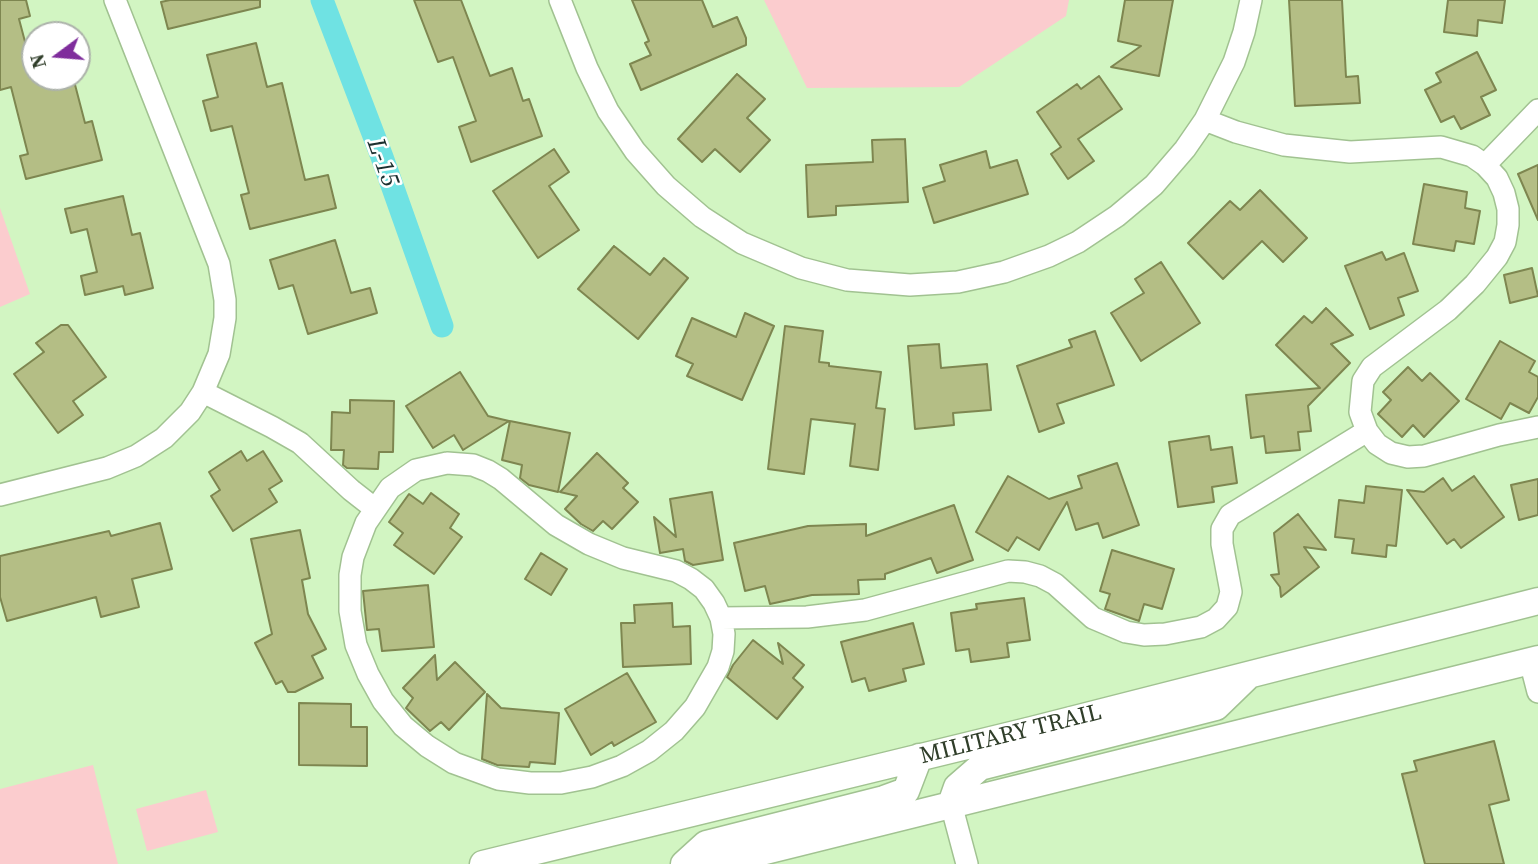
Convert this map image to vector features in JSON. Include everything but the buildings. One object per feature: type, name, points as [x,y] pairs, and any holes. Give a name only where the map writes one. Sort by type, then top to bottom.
[{"type":"main road","name":"MILITARY TRAIL","points":[[483,864],[1250,675],[1538,601]]},
{"type":"main road","points":[[713,864],[1534,660]]},
{"type":"main road","points":[[951,804],[957,787],[980,767],[1216,707],[1250,675]]},
{"type":"main road","points":[[684,864],[706,844],[906,791],[919,757]]},
{"type":"street","points":[[0,495],[107,468],[135,456],[164,438],[177,426],[203,392],[219,354],[225,318],[219,264],[115,0]]},
{"type":"street","points":[[560,0],[587,68],[608,111],[635,151],[666,186],[702,217],[743,243],[801,268],[847,280],[910,285],[958,282],[1004,272],[1078,242],[1117,216],[1154,185],[1185,149],[1205,120],[1234,62],[1251,0]]},
{"type":"street","points":[[1485,165],[1538,110]]},
{"type":"street","points":[[1205,120],[1284,145],[1350,152],[1441,147],[1472,156],[1485,165],[1497,178],[1504,193],[1508,209],[1505,242],[1497,257],[1475,284],[1448,310],[1372,367],[1363,381],[1360,412],[1367,431],[1384,448],[1408,457],[1424,456],[1538,427]]},
{"type":"street","points":[[203,392],[300,443],[374,508]]},
{"type":"street","points":[[721,618],[807,617],[864,610],[1008,571],[1040,576],[1055,584],[1093,618],[1126,632],[1165,634],[1201,627],[1216,619],[1227,607],[1231,592],[1222,544],[1222,529],[1230,515],[1367,431]]},
{"type":"street","points":[[446,463],[473,466],[501,479],[541,514],[589,544],[623,558],[676,571],[691,579],[709,596],[721,618],[724,634],[723,651],[712,681],[695,707],[674,731],[649,751],[622,766],[592,777],[561,783],[530,783],[483,775],[454,763],[411,733],[383,701],[356,645],[350,611],[350,575],[359,540],[374,508],[390,488],[416,470],[446,463]]},
{"type":"street","points":[[1534,660],[1538,692]]},
{"type":"street","points":[[951,804],[967,864]]},
{"type":"shaded area","points":[[764,0],[1069,0],[1066,16],[959,87],[807,88]]},
{"type":"shaded area","points":[[0,208],[30,294],[0,307]]},
{"type":"shaded area","points":[[93,765],[118,864],[0,864],[0,789]]},
{"type":"shaded area","points":[[206,790],[218,832],[147,851],[136,809]]},
{"type":"waterway","name":"L-15","points":[[322,0],[442,326]]}]
